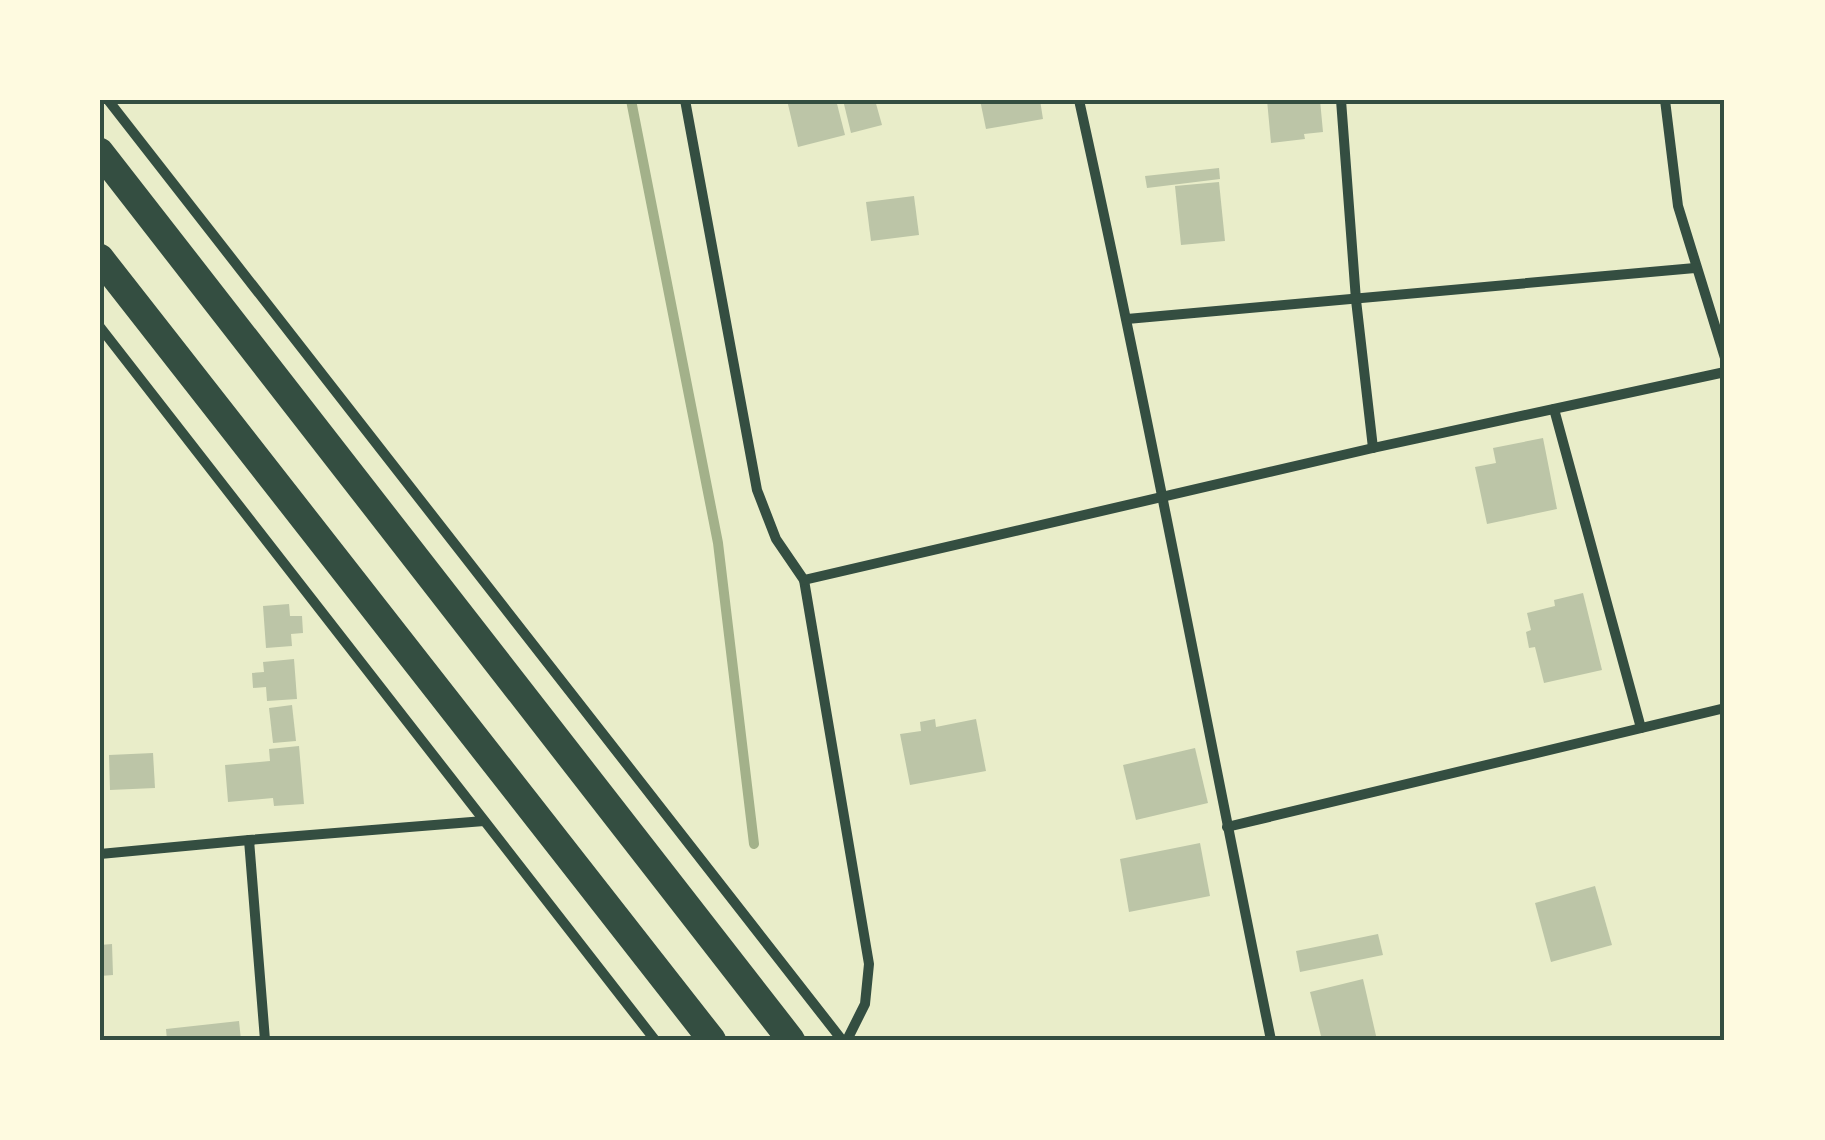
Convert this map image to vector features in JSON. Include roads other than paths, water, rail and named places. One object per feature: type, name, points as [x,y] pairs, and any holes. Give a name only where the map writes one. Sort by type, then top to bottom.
[{"type":"highway","points":[[100,152],[791,1040]]},
{"type":"highway","points":[[100,258],[712,1040]]},
{"type":"street","points":[[108,100],[844,1040],[865,1004],[868,964],[804,580],[776,539],[757,490],[685,100]]},
{"type":"street","points":[[1079,100],[1128,319],[1160,497],[1271,1040]]},
{"type":"street","points":[[1342,100],[1356,300],[1373,448]]},
{"type":"street","points":[[1665,100],[1678,206],[1725,358]]},
{"type":"street","points":[[1128,319],[1696,268]]},
{"type":"street","points":[[100,327],[655,1040]]},
{"type":"street","points":[[804,580],[1373,448],[1725,372]]},
{"type":"street","points":[[1554,409],[1641,728]]},
{"type":"street","points":[[1227,827],[1725,708]]},
{"type":"street","points":[[100,854],[484,821]]},
{"type":"street","points":[[249,840],[266,1040]]},
{"type":"waterway","points":[[631,100],[718,543],[754,844]]}]
